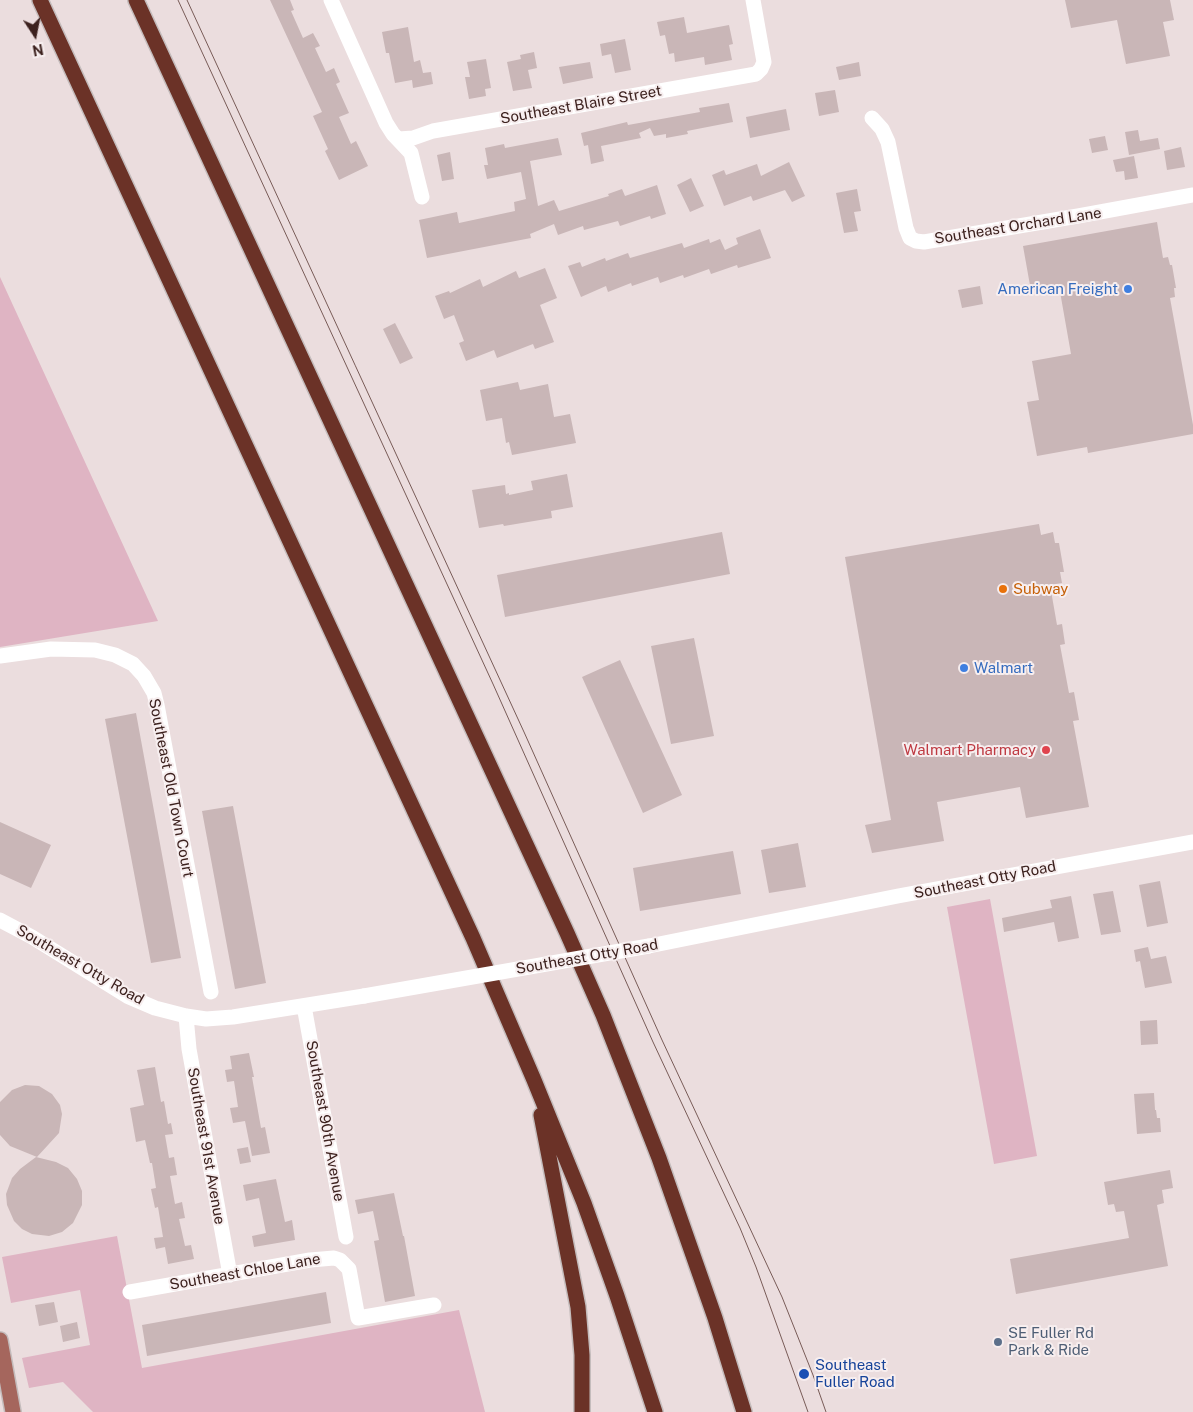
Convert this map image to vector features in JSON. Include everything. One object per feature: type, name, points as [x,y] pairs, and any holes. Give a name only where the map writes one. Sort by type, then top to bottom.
[{"type":"highway","points":[[40,0],[473,938],[584,1203],[655,1412]]},
{"type":"highway","points":[[136,0],[567,933],[606,1024],[659,1158],[715,1318],[744,1412]]},
{"type":"highway","points":[[534,1080],[578,1307],[582,1355],[582,1412]]},
{"type":"highway","points":[[715,1318],[753,1412]]},
{"type":"main road","points":[[0,1340],[13,1412]]},
{"type":"street","points":[[331,0],[386,123],[411,153],[422,197]]},
{"type":"street","name":"Southeast Blaire Street","points":[[399,139],[413,138],[433,131],[756,74],[764,62],[752,0]]},
{"type":"street","name":"Southeast Orchard Lane","points":[[872,118],[882,129],[888,142],[906,228],[910,238],[916,242],[1052,221],[1193,196]]},
{"type":"street","name":"Southeast Old Town Court","points":[[0,656],[51,649],[95,650],[115,655],[133,664],[144,676],[154,693],[157,705],[211,992]]},
{"type":"street","name":"Southeast Otty Road","points":[[0,920],[32,937],[127,996],[156,1008],[186,1016],[216,1019],[364,996],[649,946],[898,896],[1193,842]]},
{"type":"street","name":"Southeast 90th Avenue","points":[[304,1006],[346,1237]]},
{"type":"street","name":"Southeast 91st Avenue","points":[[186,1016],[189,1049],[230,1274]]},
{"type":"street","name":"Southeast Chloe Lane","points":[[130,1292],[310,1260],[334,1258],[340,1260],[349,1269],[358,1318],[434,1305]]},
{"type":"shaded area","points":[[0,277],[158,621],[0,647]]},
{"type":"shaded area","points":[[990,899],[1037,1156],[994,1164],[947,907]]},
{"type":"shaded area","points":[[117,1236],[142,1368],[459,1310],[485,1412],[93,1412],[63,1382],[29,1388],[22,1358],[90,1345],[80,1290],[11,1303],[2,1257]]},
{"type":"building","points":[[270,0],[290,0],[294,10],[291,11],[303,38],[313,33],[320,46],[315,48],[326,72],[334,68],[340,82],[336,84],[349,113],[339,117],[351,144],[356,141],[368,166],[339,180],[325,151],[328,149],[313,116],[322,112]]},
{"type":"building","points":[[1065,0],[1170,0],[1174,20],[1163,22],[1170,56],[1126,64],[1117,20],[1071,28]]},
{"type":"building","points":[[684,17],[687,33],[729,25],[733,44],[729,45],[732,60],[705,65],[704,57],[675,62],[674,53],[669,54],[665,35],[660,36],[657,22]]},
{"type":"building","points":[[408,27],[414,62],[420,60],[423,73],[431,72],[433,84],[413,88],[412,80],[395,83],[389,53],[386,53],[382,32]]},
{"type":"building","points":[[625,39],[631,70],[615,73],[611,54],[602,56],[600,44]]},
{"type":"building","points":[[534,52],[537,68],[528,70],[532,88],[513,91],[507,62],[521,59],[520,55]]},
{"type":"building","points":[[486,59],[491,88],[485,89],[486,96],[469,99],[465,77],[470,77],[467,62]]},
{"type":"building","points":[[590,62],[593,78],[563,84],[559,67]]},
{"type":"building","points":[[859,62],[861,76],[839,80],[836,67]]},
{"type":"building","points":[[835,90],[839,112],[819,116],[815,93]]},
{"type":"building","points":[[729,103],[733,122],[687,131],[688,134],[666,138],[666,134],[654,136],[650,128],[639,133],[641,138],[601,146],[604,161],[591,164],[588,145],[584,146],[581,133],[627,122],[628,125],[700,112],[699,108]]},
{"type":"building","points":[[786,109],[790,130],[750,138],[746,117]]},
{"type":"building","points":[[1138,130],[1140,141],[1158,138],[1160,149],[1129,155],[1125,132]]},
{"type":"building","points":[[1105,136],[1108,150],[1092,153],[1089,139]]},
{"type":"building","points":[[558,138],[562,155],[530,161],[538,206],[554,200],[559,211],[609,196],[608,194],[622,189],[625,196],[657,185],[666,214],[651,219],[650,216],[620,226],[618,221],[584,230],[583,226],[558,235],[554,224],[530,234],[531,238],[427,258],[419,220],[457,212],[459,223],[515,211],[514,202],[526,199],[521,172],[487,179],[484,165],[488,165],[485,148],[504,144],[505,148]]},
{"type":"building","points":[[1181,147],[1185,167],[1167,170],[1164,151]]},
{"type":"building","points":[[450,152],[454,179],[442,181],[437,155]]},
{"type":"building","points":[[1134,156],[1138,178],[1125,180],[1124,171],[1116,172],[1113,160]]},
{"type":"building","points":[[789,162],[805,196],[792,202],[785,190],[753,201],[751,196],[724,206],[712,175],[724,170],[726,175],[757,164],[761,176]]},
{"type":"building","points":[[691,178],[704,206],[690,212],[677,185]]},
{"type":"building","points":[[857,189],[861,211],[854,212],[858,231],[844,233],[836,193]]},
{"type":"building","points":[[1157,222],[1163,258],[1168,257],[1170,265],[1172,265],[1176,288],[1174,288],[1175,297],[1170,298],[1193,425],[1193,434],[1088,453],[1087,447],[1037,456],[1027,402],[1039,400],[1032,361],[1071,354],[1059,286],[1031,291],[1023,246]]},
{"type":"building","points":[[760,229],[771,258],[738,268],[737,265],[711,274],[709,269],[684,278],[683,275],[660,283],[658,277],[632,286],[631,283],[608,292],[606,286],[581,297],[568,266],[580,262],[582,267],[605,258],[606,261],[628,253],[630,258],[682,243],[684,248],[709,239],[710,243],[720,239],[725,250],[738,244],[736,238]]},
{"type":"building","points":[[545,268],[557,298],[540,305],[554,342],[535,349],[533,344],[497,358],[494,350],[466,361],[459,343],[464,341],[454,315],[444,319],[435,296],[449,291],[450,293],[480,279],[483,287],[516,271],[519,278]]},
{"type":"building","points":[[980,286],[983,304],[962,308],[958,290]]},
{"type":"building","points":[[395,323],[413,358],[400,364],[383,329]]},
{"type":"building","points":[[518,382],[520,390],[548,384],[554,417],[570,414],[576,443],[512,455],[509,442],[506,443],[502,418],[486,421],[480,390]]},
{"type":"building","points":[[567,474],[573,507],[551,511],[552,518],[479,528],[472,490],[505,485],[506,494],[509,493],[509,495],[533,490],[531,481]]},
{"type":"building","name":"Walmart","points":[[1039,524],[1041,535],[1053,532],[1055,543],[1059,543],[1064,572],[1060,572],[1062,583],[1050,585],[1057,625],[1062,624],[1065,644],[1060,645],[1069,693],[1074,692],[1079,720],[1073,721],[1089,807],[1026,818],[1020,787],[937,802],[944,841],[872,853],[865,825],[891,820],[845,557]]},
{"type":"building","points":[[722,532],[730,574],[505,617],[497,575]]},
{"type":"building","points":[[694,638],[714,736],[671,744],[651,646]]},
{"type":"building","points":[[620,660],[682,795],[643,813],[582,677]]},
{"type":"building","points":[[136,713],[181,958],[151,963],[105,719]]},
{"type":"building","points":[[233,806],[266,983],[235,989],[202,811]]},
{"type":"building","points":[[0,822],[51,845],[31,888],[0,874]]},
{"type":"building","points":[[798,843],[806,887],[769,893],[761,850]]},
{"type":"building","points":[[733,851],[741,894],[640,911],[633,868]]},
{"type":"building","points":[[1160,881],[1168,923],[1147,927],[1139,885]]},
{"type":"building","points":[[1113,891],[1121,932],[1101,935],[1093,894]]},
{"type":"building","points":[[1071,896],[1079,938],[1058,942],[1054,922],[1004,932],[1002,918],[1052,908],[1050,900]]},
{"type":"building","points":[[1148,947],[1151,959],[1166,956],[1172,983],[1145,988],[1140,961],[1136,962],[1134,950]]},
{"type":"building","points":[[1157,1020],[1158,1044],[1141,1045],[1140,1021]]},
{"type":"building","points":[[249,1053],[261,1128],[265,1127],[270,1153],[252,1156],[245,1121],[233,1123],[230,1108],[238,1107],[234,1081],[227,1082],[225,1070],[232,1069],[230,1056]]},
{"type":"building","points":[[155,1067],[161,1102],[164,1101],[168,1124],[171,1123],[173,1134],[165,1135],[169,1158],[174,1157],[177,1175],[170,1176],[175,1204],[182,1202],[185,1218],[179,1219],[185,1246],[191,1245],[194,1259],[168,1264],[165,1247],[156,1249],[154,1238],[163,1237],[158,1207],[155,1208],[151,1189],[156,1188],[152,1163],[150,1163],[145,1140],[136,1142],[130,1108],[144,1105],[137,1070]]},
{"type":"building","points":[[25,1085],[39,1086],[52,1094],[60,1105],[62,1114],[59,1133],[37,1157],[10,1146],[0,1135],[0,1102],[12,1090]]},
{"type":"building","points":[[1154,1093],[1155,1110],[1157,1118],[1160,1118],[1161,1132],[1137,1134],[1134,1094]]},
{"type":"building","points":[[248,1147],[251,1162],[240,1164],[237,1149]]},
{"type":"building","points":[[36,1157],[56,1162],[68,1168],[77,1179],[82,1191],[82,1205],[73,1223],[62,1232],[49,1236],[32,1234],[22,1229],[14,1221],[7,1205],[6,1194],[12,1178],[20,1169]]},
{"type":"building","points":[[1170,1170],[1173,1188],[1162,1190],[1164,1203],[1157,1205],[1168,1266],[1016,1294],[1010,1259],[1129,1238],[1124,1211],[1116,1212],[1114,1204],[1108,1205],[1104,1182]]},
{"type":"building","points":[[276,1179],[285,1222],[292,1220],[295,1240],[254,1247],[252,1236],[266,1233],[259,1198],[246,1201],[243,1185]]},
{"type":"building","points":[[394,1193],[415,1296],[385,1302],[374,1241],[379,1240],[373,1211],[358,1214],[355,1200]]},
{"type":"building","points":[[326,1292],[331,1323],[147,1356],[142,1325]]},
{"type":"building","points":[[54,1302],[58,1322],[39,1326],[35,1305]]},
{"type":"building","points":[[77,1322],[80,1338],[63,1342],[60,1326]]},
{"type":"tram line","points":[[178,0],[493,684],[653,1042],[740,1228],[808,1412]]},
{"type":"tram line","points":[[187,0],[524,732],[662,1040],[782,1297],[826,1412]]},
{"type":"place","name":"American Freight","points":[[1128,289]]},
{"type":"place","name":"Subway","points":[[1003,589]]},
{"type":"place","name":"Walmart","points":[[964,668]]},
{"type":"place","name":"Walmart Pharmacy","points":[[1046,750]]},
{"type":"place","name":"SE Fuller Rd Park & Ride","points":[[998,1342]]},
{"type":"place","name":"Southeast Fuller Road","points":[[804,1374]]}]
